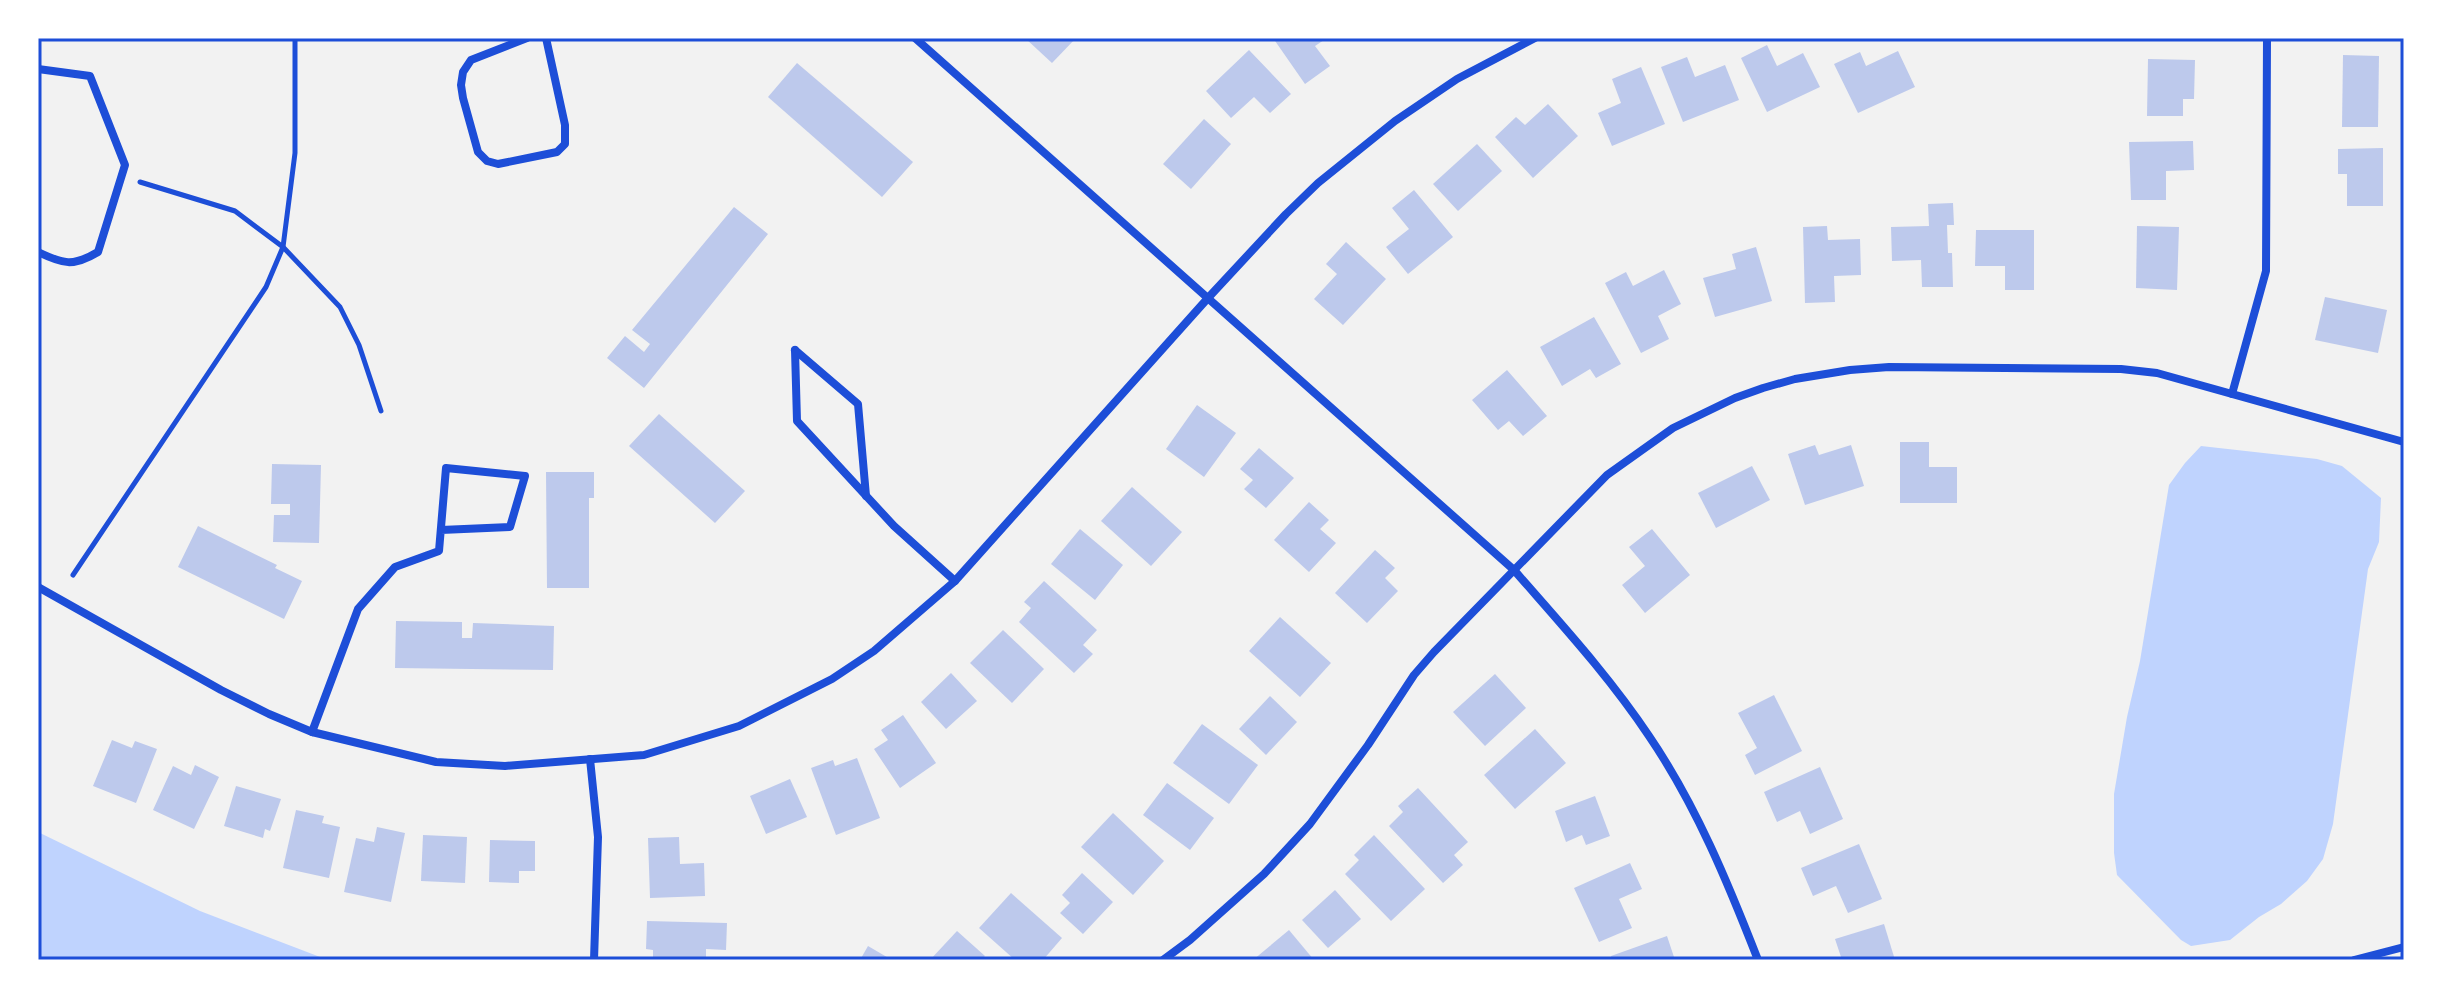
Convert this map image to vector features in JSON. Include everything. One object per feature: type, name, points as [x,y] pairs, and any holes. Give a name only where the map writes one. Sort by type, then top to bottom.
[{"type":"street","points":[[527,38],[471,60],[463,72],[463,98],[478,152],[487,161],[498,164],[557,152],[565,144],[565,125],[546,38]]},
{"type":"street","points":[[915,38],[1514,570],[1587,654],[1650,738],[1713,850],[1758,960]]},
{"type":"street","points":[[38,587],[221,690],[312,732],[436,762],[505,766],[644,755],[739,726],[832,679],[874,651],[955,581],[1208,298],[1318,183],[1395,121],[1457,79],[1535,38]]},
{"type":"street","points":[[2232,394],[2266,271],[2267,38]]},
{"type":"street","points":[[38,69],[90,76],[125,165],[98,252],[81,262],[60,262],[38,252]]},
{"type":"street","points":[[866,496],[858,404],[795,350],[797,421],[866,496],[894,526],[955,581]]},
{"type":"street","points":[[1163,960],[1254,884],[1283,854],[1340,786],[1414,675],[1607,475],[1673,428],[1723,403],[1795,379],[1850,370],[1889,367],[2121,369],[2157,373],[2404,442]]},
{"type":"street","points":[[312,732],[358,609],[395,567],[439,551],[446,468],[525,476],[510,527],[441,530]]},
{"type":"street","points":[[590,759],[598,837],[594,960]]},
{"type":"street","points":[[2354,960],[2404,947]]},
{"type":"path","points":[[73,575],[266,287],[283,247],[295,153],[295,38]]},
{"type":"path","points":[[140,182],[235,211],[283,247],[340,307],[359,345],[381,411]]},
{"type":"water","points":[[2201,446],[2317,459],[2342,466],[2381,498],[2379,542],[2368,569],[2333,824],[2323,859],[2307,881],[2281,904],[2230,940],[2191,946],[2181,940],[2117,875],[2114,794],[2169,485]]},
{"type":"water","points":[[38,832],[200,911],[328,960],[38,960]]},
{"type":"building","points":[[1025,38],[1076,38],[1052,63]]},
{"type":"building","points":[[1273,38],[1327,38],[1315,46],[1330,66],[1305,84]]},
{"type":"building","points":[[1767,45],[1777,66],[1803,53],[1820,87],[1767,112],[1741,58]]},
{"type":"building","points":[[1249,50],[1291,94],[1270,113],[1254,97],[1231,118],[1206,91]]},
{"type":"building","points":[[1898,51],[1915,87],[1858,113],[1834,64],[1860,52],[1866,66]]},
{"type":"building","points":[[2343,55],[2379,56],[2378,127],[2342,127]]},
{"type":"building","points":[[1687,57],[1695,77],[1725,65],[1739,100],[1683,122],[1661,67]]},
{"type":"building","points":[[2148,59],[2195,60],[2194,99],[2183,99],[2183,116],[2147,116]]},
{"type":"building","points":[[797,63],[913,162],[882,197],[768,97]]},
{"type":"building","points":[[1641,67],[1665,124],[1612,146],[1598,113],[1621,103],[1612,79]]},
{"type":"building","points":[[1548,104],[1578,136],[1533,178],[1495,137],[1516,117],[1525,125]]},
{"type":"building","points":[[1204,119],[1231,144],[1191,189],[1163,164]]},
{"type":"building","points":[[2193,141],[2194,170],[2166,171],[2166,200],[2131,200],[2129,142]]},
{"type":"building","points":[[1477,144],[1502,171],[1458,211],[1433,184]]},
{"type":"building","points":[[2383,148],[2383,206],[2347,206],[2347,174],[2338,174],[2338,149]]},
{"type":"building","points":[[1414,190],[1453,237],[1408,274],[1386,247],[1409,229],[1392,208]]},
{"type":"building","points":[[1953,203],[1954,225],[1947,225],[1953,287],[1922,287],[1921,260],[1892,261],[1891,227],[1929,226],[1928,204]]},
{"type":"building","points":[[734,207],[768,234],[644,388],[607,358],[625,336],[644,352],[650,344],[632,330]]},
{"type":"building","points":[[1827,226],[1828,240],[1860,239],[1861,275],[1834,276],[1835,302],[1805,303],[1803,227]]},
{"type":"building","points":[[2137,226],[2179,227],[2177,290],[2136,288]]},
{"type":"building","points":[[1976,230],[2034,230],[2034,290],[2005,290],[2005,266],[1975,266]]},
{"type":"building","points":[[1346,242],[1386,279],[1343,325],[1314,299],[1337,274],[1326,264]]},
{"type":"building","points":[[1756,247],[1772,301],[1715,317],[1703,278],[1736,269],[1732,254]]},
{"type":"building","points":[[1664,270],[1681,304],[1658,316],[1669,339],[1641,353],[1605,283],[1626,272],[1633,286]]},
{"type":"building","points":[[2325,297],[2387,310],[2378,353],[2315,340]]},
{"type":"building","points":[[1594,317],[1621,364],[1596,378],[1590,369],[1562,386],[1540,347]]},
{"type":"building","points":[[1507,370],[1547,416],[1523,436],[1509,421],[1498,430],[1472,400]]},
{"type":"building","points":[[1197,405],[1236,433],[1204,477],[1166,449]]},
{"type":"building","points":[[659,414],[745,491],[715,523],[629,446]]},
{"type":"building","points":[[1900,442],[1929,442],[1929,467],[1957,467],[1957,503],[1900,503]]},
{"type":"building","points":[[1815,445],[1819,455],[1851,445],[1864,486],[1805,505],[1788,454]]},
{"type":"building","points":[[1259,448],[1294,478],[1266,508],[1244,489],[1253,480],[1240,469]]},
{"type":"building","points":[[272,464],[321,465],[319,543],[273,542],[274,515],[290,515],[290,504],[271,504]]},
{"type":"building","points":[[1752,466],[1770,500],[1716,528],[1698,493]]},
{"type":"building","points":[[546,472],[594,472],[594,498],[589,498],[589,588],[547,588]]},
{"type":"building","points":[[1132,487],[1182,532],[1151,566],[1101,521]]},
{"type":"building","points":[[1309,502],[1329,520],[1320,529],[1336,543],[1309,572],[1274,540]]},
{"type":"building","points":[[198,526],[277,565],[275,568],[302,581],[284,619],[178,567]]},
{"type":"building","points":[[1080,529],[1123,565],[1095,600],[1051,564]]},
{"type":"building","points":[[1652,529],[1690,575],[1645,613],[1622,585],[1645,566],[1629,547]]},
{"type":"building","points":[[1375,550],[1395,568],[1385,578],[1398,591],[1367,623],[1335,593]]},
{"type":"building","points":[[1044,581],[1097,630],[1083,645],[1093,654],[1074,673],[1019,622],[1031,608],[1024,602]]},
{"type":"building","points":[[1280,617],[1331,663],[1300,697],[1249,651]]},
{"type":"building","points":[[396,621],[462,622],[462,638],[472,638],[473,623],[554,626],[553,670],[395,668]]},
{"type":"building","points":[[1003,630],[1044,669],[1012,703],[970,663]]},
{"type":"building","points":[[951,673],[977,701],[946,729],[921,702]]},
{"type":"building","points":[[1495,674],[1526,708],[1485,746],[1453,712]]},
{"type":"building","points":[[1774,695],[1802,751],[1755,775],[1745,755],[1757,748],[1738,713]]},
{"type":"building","points":[[1270,696],[1297,722],[1266,755],[1239,729]]},
{"type":"building","points":[[903,715],[936,763],[900,788],[874,749],[888,740],[881,730]]},
{"type":"building","points":[[1202,724],[1258,765],[1229,804],[1173,763]]},
{"type":"building","points":[[1535,729],[1566,763],[1515,809],[1484,775]]},
{"type":"building","points":[[112,740],[132,748],[135,741],[157,749],[136,803],[93,786]]},
{"type":"building","points":[[857,758],[880,818],[836,835],[811,768],[833,760],[835,766]]},
{"type":"building","points":[[195,765],[219,777],[194,829],[153,810],[173,766],[191,775]]},
{"type":"building","points":[[1820,767],[1843,819],[1810,834],[1800,811],[1777,822],[1764,792]]},
{"type":"building","points":[[790,779],[807,817],[766,834],[750,796]]},
{"type":"building","points":[[1167,783],[1214,818],[1190,850],[1143,815]]},
{"type":"building","points":[[236,786],[281,799],[270,831],[265,829],[263,838],[224,826]]},
{"type":"building","points":[[1418,788],[1468,842],[1454,855],[1463,865],[1443,883],[1389,826],[1403,812],[1398,806]]},
{"type":"building","points":[[1595,796],[1610,836],[1586,845],[1582,835],[1566,842],[1555,811]]},
{"type":"building","points":[[296,810],[324,816],[322,823],[340,827],[329,878],[283,868]]},
{"type":"building","points":[[1113,813],[1164,861],[1133,895],[1081,847]]},
{"type":"building","points":[[377,827],[405,833],[391,902],[344,892],[356,838],[374,842]]},
{"type":"building","points":[[423,835],[467,837],[465,883],[421,881]]},
{"type":"building","points":[[1374,835],[1425,889],[1391,921],[1345,874],[1359,860],[1354,855]]},
{"type":"building","points":[[679,837],[680,864],[704,863],[705,896],[650,898],[648,838]]},
{"type":"building","points":[[490,840],[535,841],[535,871],[519,871],[519,883],[489,882]]},
{"type":"building","points":[[1859,844],[1882,899],[1848,913],[1836,886],[1813,896],[1801,868]]},
{"type":"building","points":[[1630,863],[1642,889],[1619,899],[1632,928],[1599,942],[1574,888]]},
{"type":"building","points":[[1082,873],[1113,902],[1083,934],[1060,913],[1070,903],[1062,895]]},
{"type":"building","points":[[1335,890],[1361,919],[1328,948],[1302,920]]},
{"type":"building","points":[[1011,893],[1062,938],[1043,960],[1015,960],[979,928]]},
{"type":"building","points":[[647,921],[727,923],[726,950],[706,949],[706,960],[653,960],[653,950],[646,949]]},
{"type":"building","points":[[1884,924],[1895,960],[1842,960],[1835,939]]},
{"type":"building","points":[[1289,930],[1314,960],[1253,960]]},
{"type":"building","points":[[957,931],[985,956],[981,960],[930,960]]},
{"type":"building","points":[[1667,936],[1675,960],[1612,960],[1611,956]]},
{"type":"building","points":[[868,946],[892,960],[860,960]]}]
